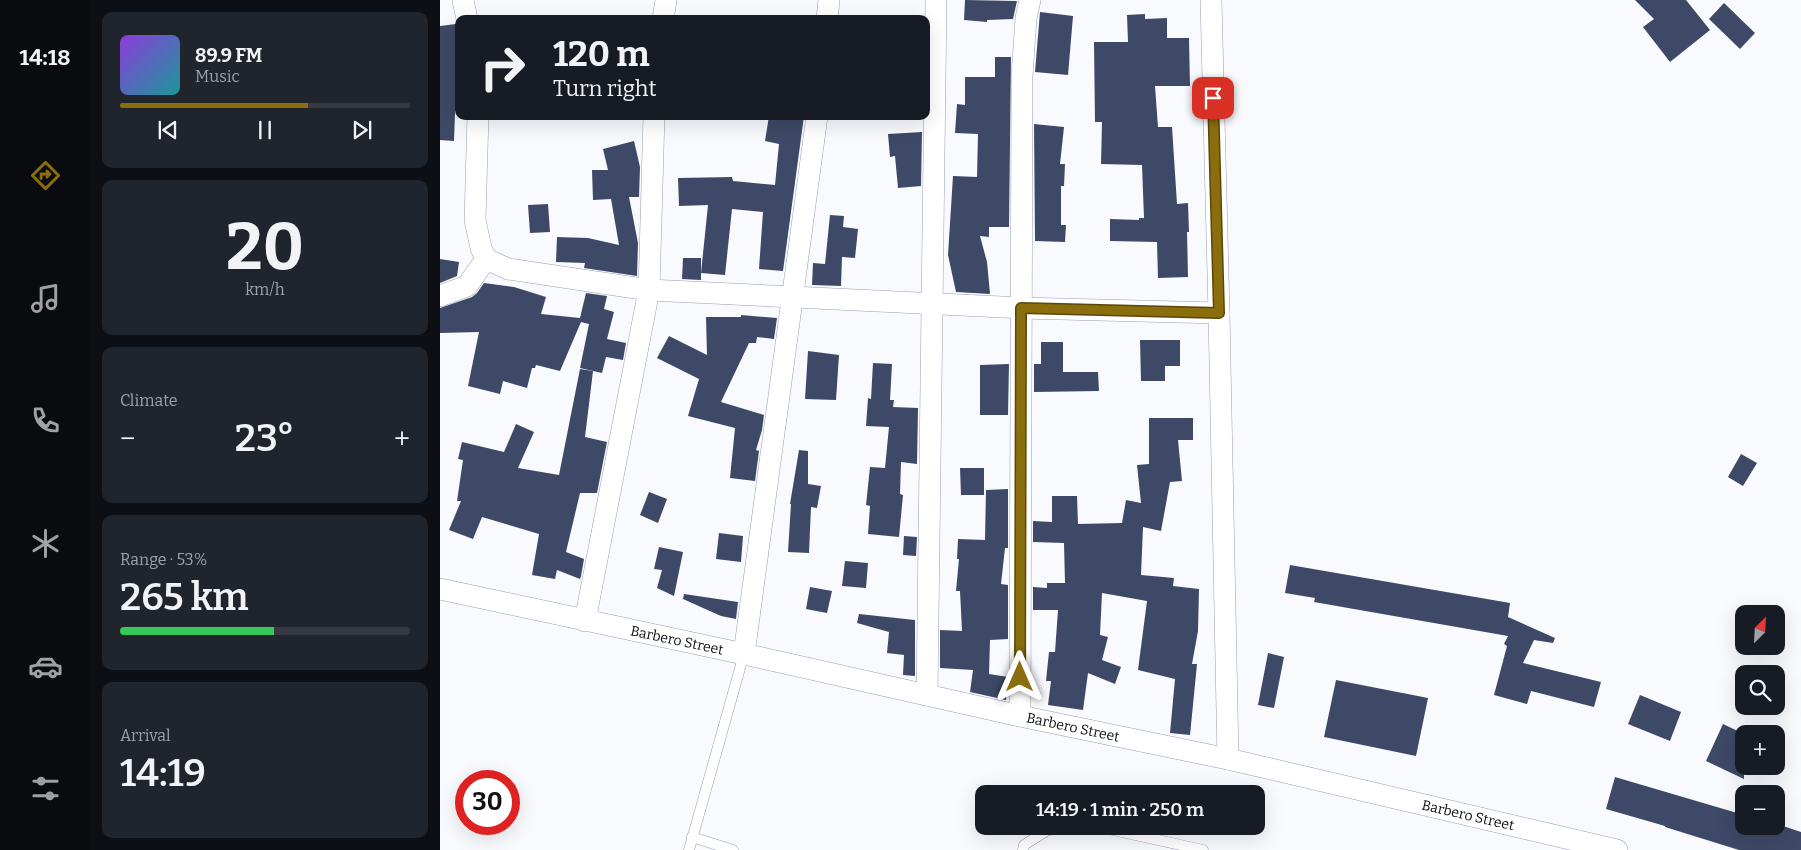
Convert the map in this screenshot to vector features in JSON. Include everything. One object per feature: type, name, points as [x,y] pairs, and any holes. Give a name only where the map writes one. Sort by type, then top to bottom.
[{"type":"street","points":[[463,0],[466,15]]},
{"type":"street","points":[[664,15],[666,0]]},
{"type":"street","points":[[828,15],[829,0]]},
{"type":"street","points":[[927,695],[936,0]]},
{"type":"street","points":[[1020,716],[1022,76],[1026,18],[1030,0]]},
{"type":"street","points":[[1211,0],[1228,758]]},
{"type":"street","points":[[478,120],[475,220],[481,248],[486,259],[508,269],[649,290],[1021,308],[1219,313]]},
{"type":"street","points":[[585,621],[649,290],[654,120]]},
{"type":"street","points":[[744,654],[816,120]]},
{"type":"street","points":[[440,296],[467,286],[486,259]]},
{"type":"street","name":"Barbero Street","points":[[440,589],[744,654],[1020,716],[1228,758],[1613,850]]},
{"type":"lane","points":[[689,850],[744,654]]},
{"type":"lane","points":[[1022,850],[1024,845],[1039,835]]},
{"type":"lane","points":[[1136,835],[1203,850]]},
{"type":"lane","points":[[692,837],[733,850]]},
{"type":"building","points":[[965,0],[1017,1],[1013,19],[987,20],[987,22],[964,20]]},
{"type":"building","points":[[1635,0],[1686,0],[1710,30],[1670,62],[1643,27],[1654,19]]},
{"type":"building","points":[[1724,3],[1755,33],[1740,49],[1709,19]]},
{"type":"building","points":[[1040,12],[1073,16],[1068,75],[1035,72]]},
{"type":"building","points":[[1145,14],[1145,19],[1167,18],[1167,38],[1189,38],[1190,86],[1155,86],[1158,127],[1172,127],[1177,204],[1188,203],[1188,277],[1158,278],[1157,242],[1110,241],[1110,219],[1139,220],[1139,218],[1144,218],[1142,165],[1101,164],[1102,122],[1095,122],[1094,42],[1128,42],[1127,15]]},
{"type":"building","points":[[455,24],[454,141],[440,140],[440,26]]},
{"type":"building","points":[[995,57],[1011,57],[1009,227],[989,227],[989,237],[980,236],[987,262],[990,294],[956,292],[948,255],[953,176],[977,177],[978,134],[955,133],[957,104],[965,105],[965,77],[995,77]]},
{"type":"building","points":[[768,120],[803,120],[783,271],[759,269],[763,212],[732,209],[725,275],[701,273],[708,205],[679,206],[678,178],[732,177],[733,181],[775,185],[779,144],[765,141]]},
{"type":"building","points":[[1034,124],[1064,127],[1060,164],[1065,164],[1064,186],[1061,186],[1061,225],[1066,225],[1065,242],[1035,241]]},
{"type":"building","points":[[922,132],[921,186],[898,188],[895,156],[890,157],[888,134]]},
{"type":"building","points":[[634,141],[640,167],[639,197],[629,197],[638,243],[637,276],[584,268],[585,263],[556,262],[557,237],[588,238],[619,245],[611,199],[593,200],[592,170],[608,170],[603,149]]},
{"type":"building","points":[[548,204],[550,232],[530,233],[528,205]]},
{"type":"building","points":[[830,215],[844,216],[843,227],[858,229],[855,258],[842,257],[841,286],[812,285],[813,263],[825,264]]},
{"type":"building","points":[[683,258],[701,258],[701,280],[682,279]]},
{"type":"building","points":[[440,259],[459,262],[457,276],[440,283]]},
{"type":"building","points":[[484,283],[514,287],[546,297],[541,314],[580,318],[586,293],[607,296],[604,309],[614,312],[607,339],[626,343],[623,360],[606,357],[602,373],[580,368],[589,324],[581,322],[560,371],[536,365],[535,368],[532,368],[527,388],[503,381],[500,394],[468,386],[479,332],[440,333],[440,308],[472,297]]},
{"type":"building","points":[[741,315],[777,318],[774,339],[757,337],[756,343],[749,343],[721,402],[764,415],[756,450],[759,451],[755,481],[730,478],[735,428],[688,416],[699,379],[657,358],[669,336],[707,355],[706,317],[741,317]]},
{"type":"building","points":[[1140,340],[1180,340],[1180,366],[1165,366],[1165,381],[1141,381]]},
{"type":"building","points":[[1041,342],[1063,342],[1063,372],[1098,372],[1099,391],[1034,392],[1034,364],[1041,364]]},
{"type":"building","points":[[808,351],[839,355],[836,400],[805,399]]},
{"type":"building","points":[[873,363],[892,364],[890,400],[894,400],[893,407],[918,408],[917,464],[901,462],[900,494],[903,495],[899,537],[868,534],[870,506],[866,505],[870,467],[885,468],[889,427],[866,426],[868,398],[871,399]]},
{"type":"building","points":[[1009,364],[1008,415],[980,415],[980,365]]},
{"type":"building","points":[[580,369],[593,371],[585,437],[607,442],[597,493],[580,493],[566,552],[584,559],[581,576],[580,579],[557,570],[555,579],[532,575],[539,534],[482,517],[473,539],[449,530],[461,501],[457,501],[463,460],[458,459],[462,442],[504,452],[516,424],[534,432],[518,468],[559,475]]},
{"type":"building","points":[[1149,418],[1193,418],[1193,440],[1178,440],[1182,481],[1170,482],[1161,531],[1143,527],[1141,575],[1174,578],[1173,586],[1199,589],[1198,631],[1192,664],[1197,664],[1190,735],[1170,733],[1175,679],[1138,670],[1147,601],[1102,593],[1100,635],[1108,637],[1102,660],[1121,667],[1115,684],[1088,673],[1083,710],[1048,705],[1051,681],[1046,681],[1049,652],[1055,652],[1058,610],[1033,610],[1033,587],[1047,588],[1047,583],[1065,583],[1064,543],[1033,542],[1033,521],[1052,522],[1052,496],[1077,496],[1078,524],[1122,523],[1126,500],[1141,503],[1137,465],[1149,464]]},
{"type":"building","points":[[799,450],[808,451],[808,484],[821,486],[817,508],[811,507],[809,553],[788,552],[790,504]]},
{"type":"building","points":[[1741,454],[1757,463],[1743,486],[1728,477]]},
{"type":"building","points":[[960,468],[984,468],[984,495],[961,495]]},
{"type":"building","points":[[1008,489],[1008,548],[1005,548],[1001,584],[1008,585],[1008,639],[990,640],[989,674],[1008,677],[1006,700],[970,692],[973,670],[940,668],[940,630],[962,631],[960,591],[956,591],[959,559],[957,559],[958,539],[985,540],[986,490]]},
{"type":"building","points":[[649,492],[667,499],[658,523],[640,515]]},
{"type":"building","points":[[719,533],[743,536],[741,562],[716,559]]},
{"type":"building","points":[[904,536],[917,537],[916,556],[903,555]]},
{"type":"building","points":[[659,547],[683,552],[674,596],[657,588],[662,570],[654,569]]},
{"type":"building","points":[[845,561],[868,563],[866,588],[842,586]]},
{"type":"building","points":[[1290,565],[1510,603],[1508,617],[1555,638],[1553,643],[1534,640],[1523,663],[1601,682],[1594,707],[1531,691],[1527,704],[1494,695],[1507,646],[1504,644],[1508,636],[1314,602],[1315,598],[1285,593]]},
{"type":"building","points":[[810,587],[832,591],[827,613],[806,609]]},
{"type":"building","points":[[684,594],[738,602],[736,619],[721,616],[683,599]]},
{"type":"building","points":[[859,614],[915,620],[915,676],[903,675],[904,655],[887,653],[889,632],[857,623]]},
{"type":"building","points":[[1268,653],[1284,657],[1274,708],[1258,705]]},
{"type":"building","points":[[1336,680],[1428,698],[1416,756],[1324,737]]},
{"type":"building","points":[[1640,695],[1681,712],[1670,741],[1628,724]]},
{"type":"building","points":[[1723,724],[1735,730],[1735,775],[1706,761]]},
{"type":"building","points":[[1736,775],[1744,775],[1744,779]]},
{"type":"building","points":[[1615,777],[1735,812],[1735,835],[1785,835],[1785,827],[1801,832],[1801,850],[1739,850],[1606,809]]},
{"type":"route","points":[[1020,677],[1021,308],[1219,313],[1213,98]]}]
